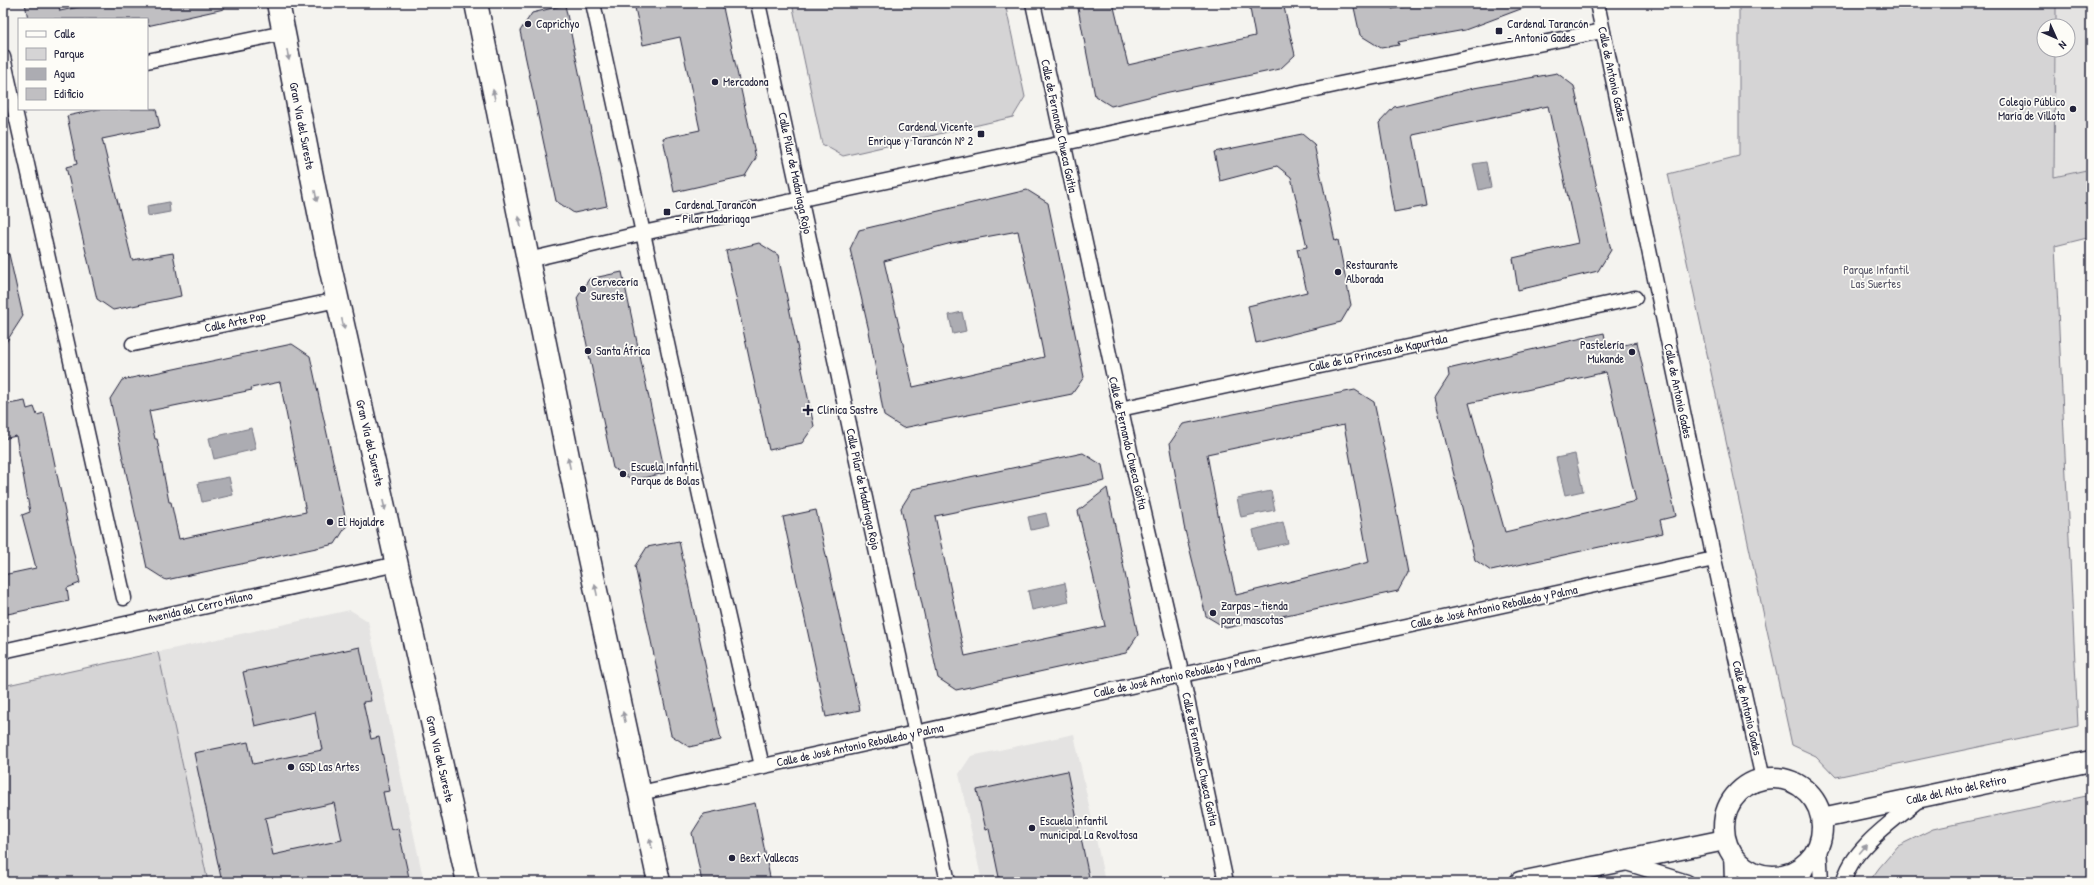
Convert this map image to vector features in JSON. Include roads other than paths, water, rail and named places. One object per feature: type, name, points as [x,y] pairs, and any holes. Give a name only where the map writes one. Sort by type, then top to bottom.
[{"type":"main road","name":"Gran Vía del Sureste","points":[[278,3],[337,300],[468,882]]},
{"type":"main road","points":[[476,3],[584,533],[659,882]]},
{"type":"main road","name":"Calle del Alto del Retiro","points":[[1822,818],[2091,761]]},
{"type":"main road","points":[[1520,882],[1619,861],[1733,860],[1757,874],[1773,876],[1788,874],[1802,867],[1816,850],[1823,832],[1822,818],[1816,803],[1807,791],[1794,782],[1779,778],[1763,779],[1748,784],[1736,795],[1728,808],[1724,824],[1733,860]]},
{"type":"street","points":[[593,3],[762,766]]},
{"type":"street","name":"Calle Pilar de Madariaga Rojo","points":[[758,3],[948,882]]},
{"type":"street","name":"Calle de Fernando Chueca Goitia","points":[[1033,3],[1120,409],[1182,676],[1226,882]]},
{"type":"street","name":"Calle de Antonio Gades","points":[[1597,3],[1714,559],[1763,779]]},
{"type":"street","points":[[528,260],[643,232],[1335,85],[1602,31]]},
{"type":"street","points":[[148,61],[284,33]]},
{"type":"street","points":[[3,56],[124,598]]},
{"type":"street","name":"Calle de la Princesa de Kapurtala","points":[[1120,409],[1635,298]]},
{"type":"street","name":"Calle Arte Pop","points":[[133,344],[337,300]]},
{"type":"street","name":"Calle de José Antonio Rebolledo y Palma","points":[[640,793],[1714,559]]},
{"type":"street","name":"Avenida del Cerro Milano","points":[[3,651],[397,564]]},
{"type":"street","points":[[1844,882],[1853,861],[1869,842],[1921,798]]},
{"type":"street","points":[[1800,882],[1816,850]]},
{"type":"street","points":[[1816,850],[1821,882]]},
{"type":"street","points":[[1733,860],[1767,882]]},
{"type":"street","points":[[1619,861],[1687,882]]},
{"type":"water","points":[[1486,162],[1491,187],[1479,190],[1473,164]]},
{"type":"water","points":[[169,202],[170,212],[148,216],[147,206]]},
{"type":"water","points":[[962,312],[966,331],[953,334],[949,315]]},
{"type":"water","points":[[251,428],[256,449],[214,459],[209,438]]},
{"type":"water","points":[[1575,454],[1583,491],[1565,495],[1556,458]]},
{"type":"water","points":[[229,477],[233,495],[202,502],[198,483]]},
{"type":"water","points":[[1271,491],[1275,510],[1241,517],[1237,498]]},
{"type":"water","points":[[1046,513],[1049,526],[1031,530],[1028,517]]},
{"type":"water","points":[[1283,522],[1288,543],[1257,550],[1253,530]]},
{"type":"water","points":[[1065,583],[1069,602],[1032,610],[1028,591]]},
{"type":"place","name":"Caprichyo","points":[[528,24]]},
{"type":"place","name":"Cardenal Tarancón - Antonio Gades","points":[[1499,31]]},
{"type":"place","name":"Mercadona","points":[[715,82]]},
{"type":"place","name":"Colegio Público María de Villota","points":[[2073,109]]},
{"type":"place","name":"Cardenal Vicente Enrique y Tarancón Nº 2","points":[[981,134]]},
{"type":"place","name":"Cardenal Tarancón - Pilar Madariaga","points":[[667,212]]},
{"type":"place","name":"Restaurante Alborada","points":[[1338,272]]},
{"type":"place","name":"Cervecería Sureste","points":[[583,289]]},
{"type":"place","name":"Santa África","points":[[588,351]]},
{"type":"place","name":"Pastelería Mukande","points":[[1632,352]]},
{"type":"place","name":"Clínica Sastre","points":[[808,410]]},
{"type":"place","name":"Escuela Infantil Parque de Bolas","points":[[623,474]]},
{"type":"place","name":"El Hojaldre","points":[[330,522]]},
{"type":"place","name":"Zarpas - tienda para mascotas","points":[[1213,613]]},
{"type":"place","name":"GSD Las Artes","points":[[291,767]]},
{"type":"place","name":"Escuela infantil municipal La Revoltosa","points":[[1032,828]]},
{"type":"place","name":"Bext Vallecas","points":[[732,858]]},
{"type":"park label","name":"Parque Infantil Las Suertes","points":[[1876,277]]}]
